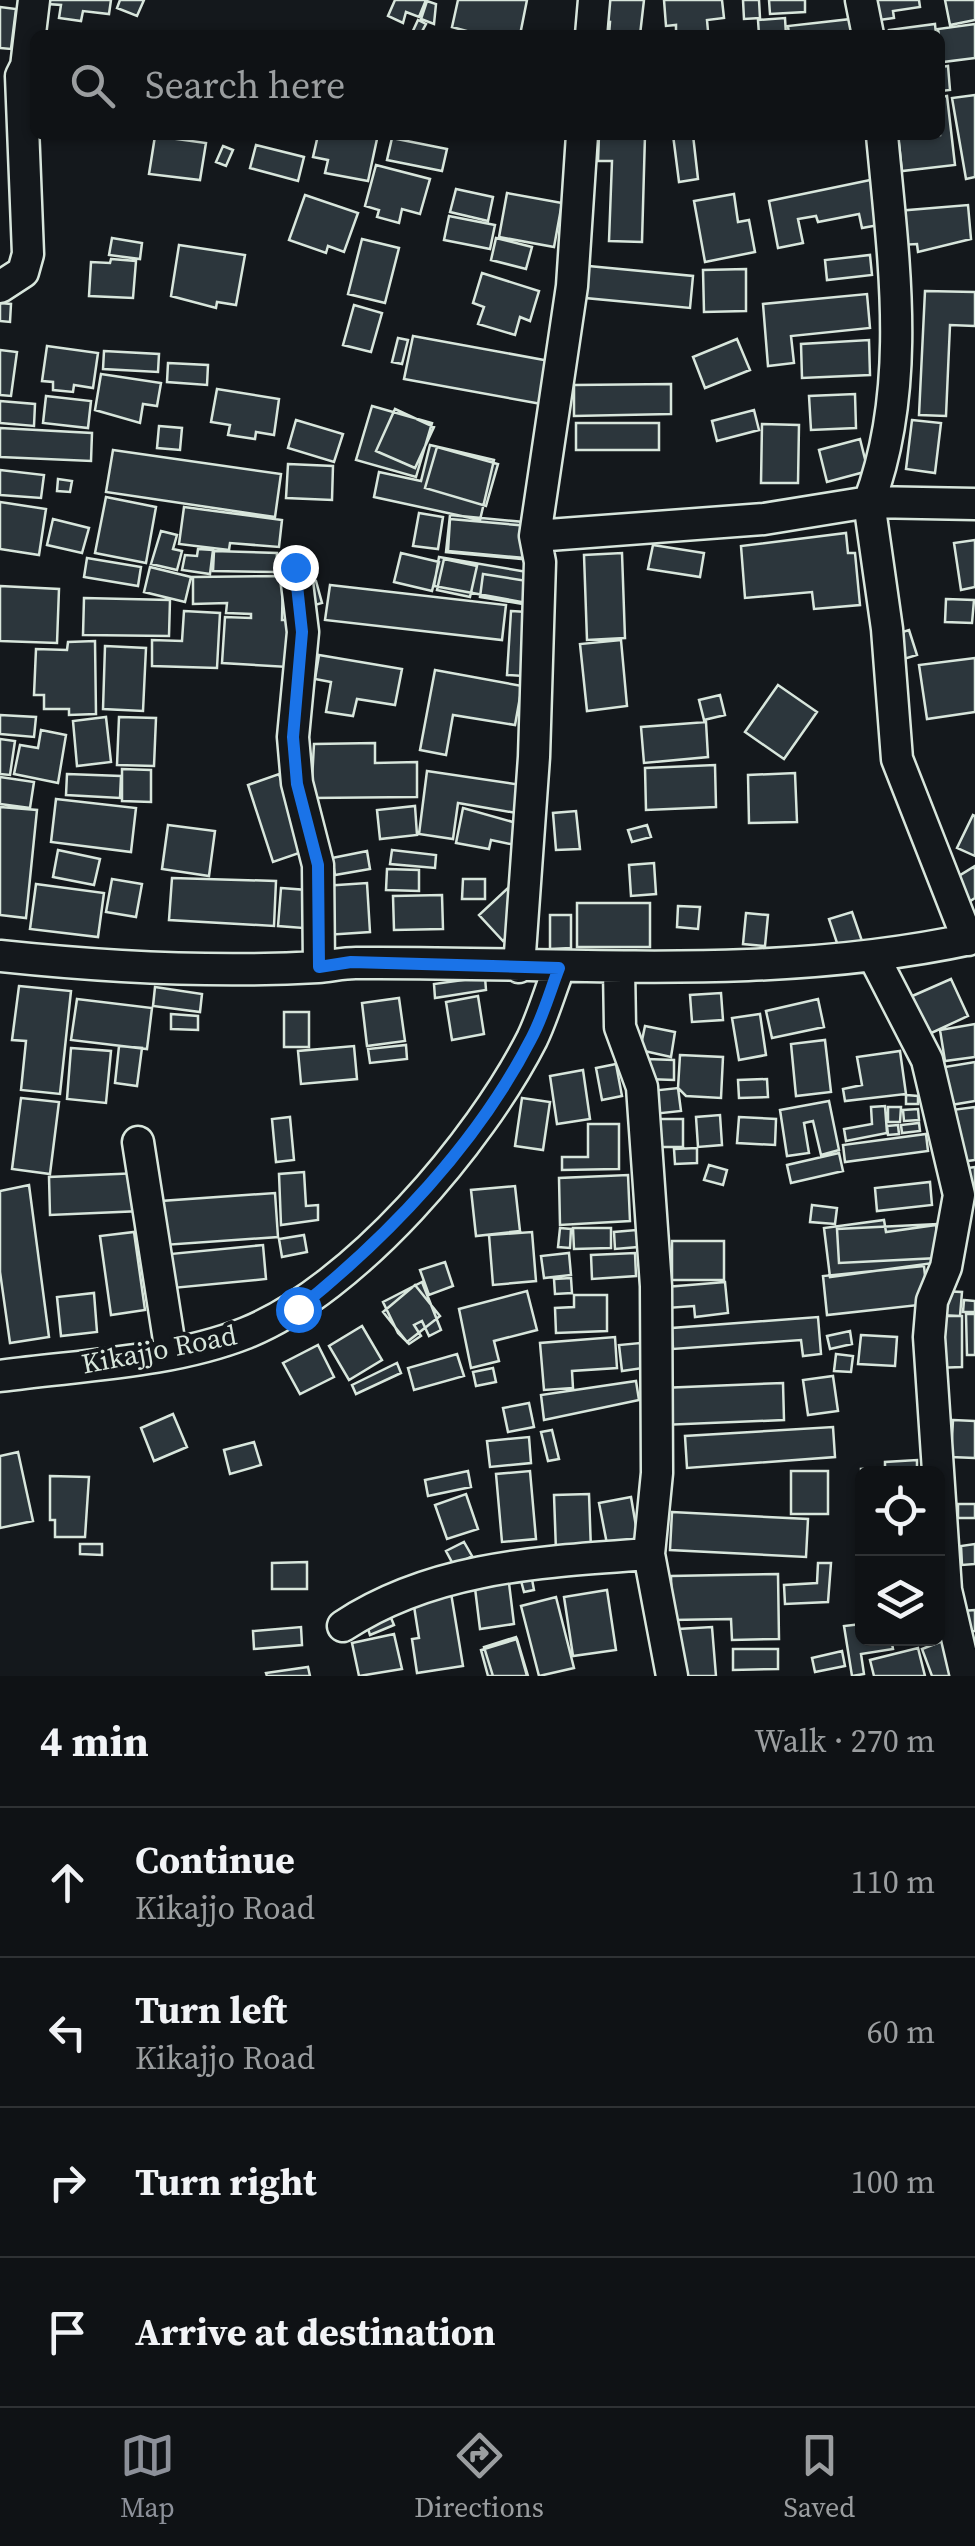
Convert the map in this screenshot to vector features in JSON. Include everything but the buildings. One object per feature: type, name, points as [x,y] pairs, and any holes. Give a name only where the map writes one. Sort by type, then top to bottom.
[{"type":"street","points":[[32,30],[34,0]]},
{"type":"street","points":[[591,30],[594,0]]},
{"type":"street","points":[[861,0],[867,30]]},
{"type":"street","points":[[0,287],[23,272],[28,254],[21,76],[30,63]]},
{"type":"street","points":[[519,967],[534,757],[540,562],[535,536],[572,286],[582,140]]},
{"type":"street","points":[[0,956],[70,963],[319,967],[351,962],[619,968],[875,959],[972,939],[897,759],[887,629],[870,502],[879,477],[897,374],[894,269],[882,140]]},
{"type":"street","points":[[535,536],[764,519],[870,502],[975,504]]},
{"type":"street","points":[[295,567],[302,632],[293,737],[297,784],[318,865],[319,967]]},
{"type":"street","points":[[875,959],[927,1060],[959,1195],[946,1268],[932,1301],[929,1337],[946,1590],[966,1676]]},
{"type":"street","name":"Kikajjo Road","points":[[0,1376],[171,1353],[242,1334],[298,1309],[424,1192],[482,1115],[531,1039],[559,968]]},
{"type":"street","points":[[619,968],[620,1027],[642,1087],[656,1286],[657,1473],[648,1554],[672,1676]]},
{"type":"street","points":[[138,1142],[171,1353]]},
{"type":"street","points":[[342,1626],[394,1596],[446,1580],[512,1565],[648,1554]]},
{"type":"route","points":[[295,567],[302,632],[293,737],[297,784],[318,865],[319,967],[351,962],[559,968],[531,1039],[482,1115],[424,1192],[340,1276],[298,1309]]}]
